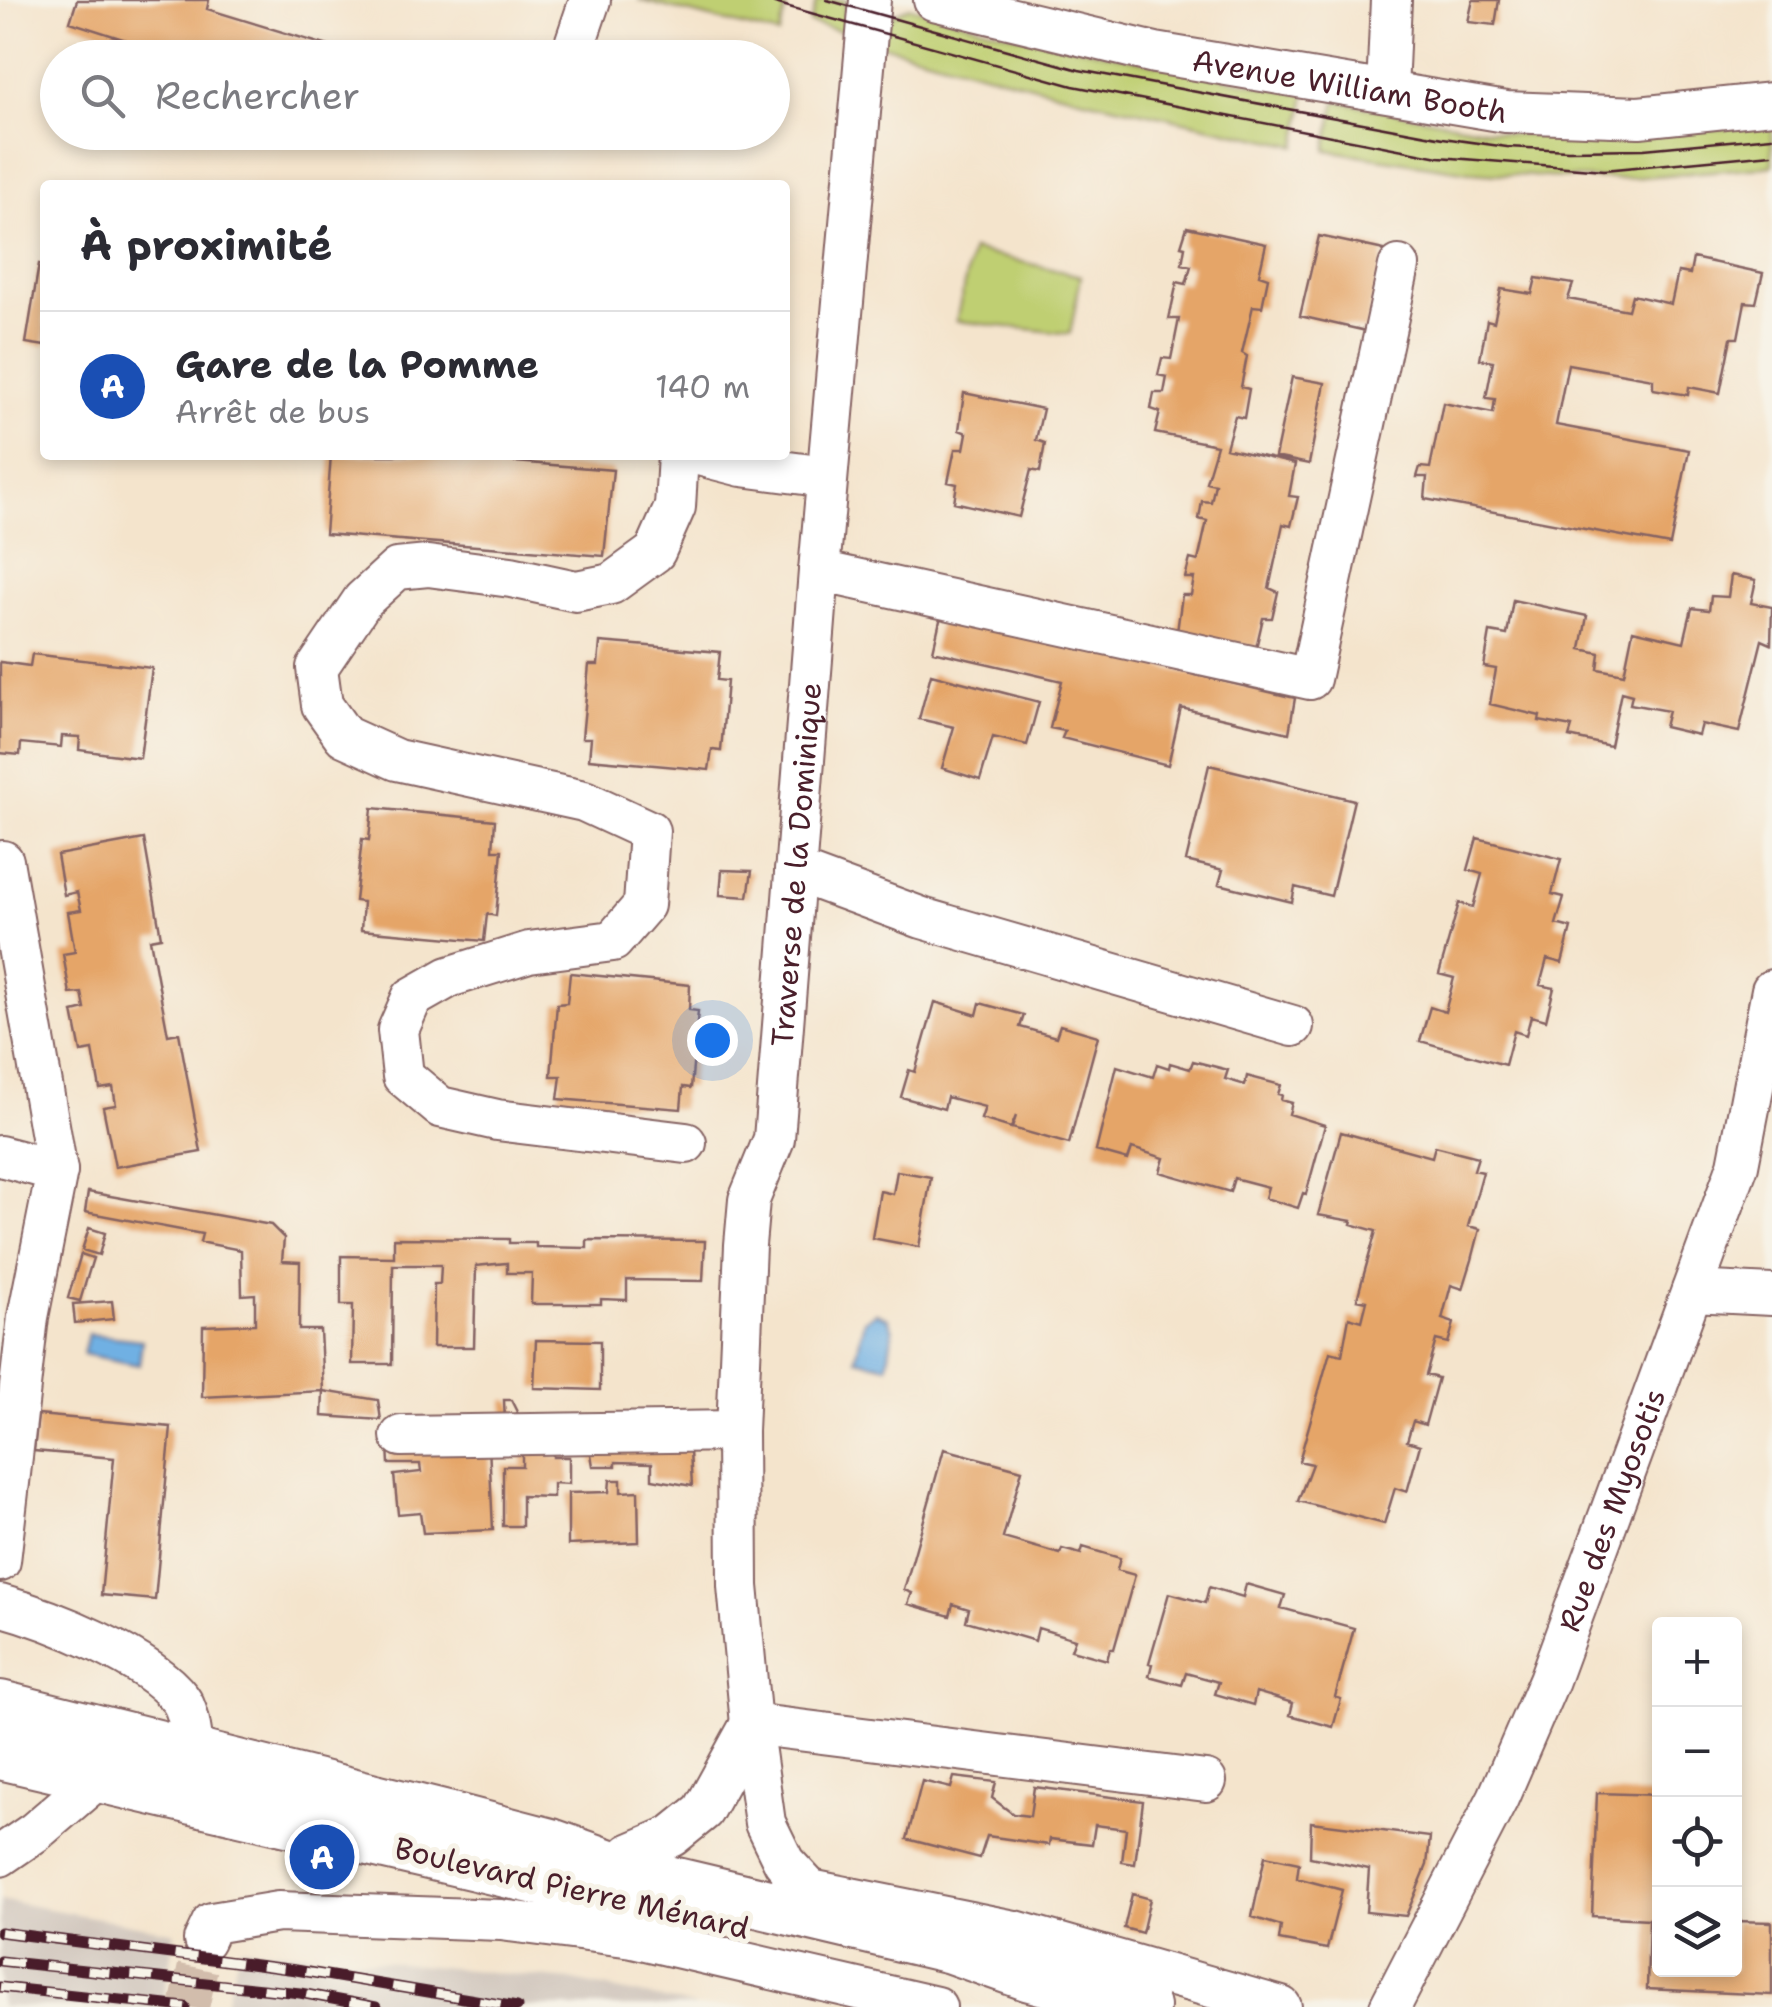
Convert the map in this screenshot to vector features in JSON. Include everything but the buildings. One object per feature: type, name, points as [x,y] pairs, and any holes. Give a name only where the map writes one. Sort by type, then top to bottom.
[{"type":"main road","name":"Boulevard Pierre Ménard","points":[[0,1706],[551,1844],[630,1872],[951,1948],[1030,1976],[1144,2007]]},
{"type":"main road","name":"Boulevard Pierre Ménard","points":[[0,1754],[535,1882],[948,1973],[1030,1976]]},
{"type":"street","points":[[576,40],[590,0]]},
{"type":"street","name":"Traverse de la Dominique","points":[[810,1890],[784,1862],[765,1822],[738,1586],[737,1430],[744,1244],[749,1200],[774,1139],[870,0]]},
{"type":"street","name":"Avenue William Booth","points":[[937,0],[1155,53],[1506,112],[1639,117],[1772,103]]},
{"type":"street","points":[[1388,91],[1392,0]]},
{"type":"street","points":[[819,570],[1310,679],[1399,266]]},
{"type":"street","points":[[678,460],[675,507],[655,552],[611,584],[576,591],[512,577],[428,566],[396,570],[363,600],[317,668],[322,705],[344,736],[397,760],[584,801],[649,830],[644,904],[613,942],[529,952],[448,977],[412,998],[398,1030],[403,1076],[440,1107],[497,1120],[686,1143]]},
{"type":"street","points":[[719,460],[827,477]]},
{"type":"street","points":[[0,1561],[18,1334],[57,1172],[3,862]]},
{"type":"street","points":[[795,870],[922,918],[1293,1026]]},
{"type":"street","name":"Rue des Myosotis","points":[[1390,2007],[1498,1798],[1549,1680],[1738,1165],[1772,990]]},
{"type":"street","points":[[0,1156],[57,1172]]},
{"type":"street","points":[[1692,1291],[1772,1295]]},
{"type":"street","points":[[401,1436],[737,1430]]},
{"type":"street","points":[[0,1605],[40,1616],[152,1671],[183,1702],[194,1752]]},
{"type":"street","points":[[630,1854],[672,1836],[703,1811],[751,1724],[1206,1780]]},
{"type":"street","points":[[0,1856],[35,1832],[98,1778]]},
{"type":"street","name":"Boulevard Pierre Ménard","points":[[551,1844],[630,1854],[1015,1930],[1281,2007]]},
{"type":"street","name":"Boulevard Pierre Ménard","points":[[204,1940],[212,1923],[278,1912],[501,1920],[633,1936],[936,2007]]},
{"type":"shaded area","points":[[0,1900],[175,1932],[162,2007],[0,2007]]},
{"type":"shaded area","points":[[240,1947],[569,1980],[698,2007],[224,2007]]},
{"type":"green space","points":[[638,0],[788,0],[779,35]]},
{"type":"green space","points":[[817,0],[845,0],[845,32],[810,23]]},
{"type":"green space","points":[[911,7],[994,30],[1306,95],[1297,146],[1080,98],[878,44],[889,20]]},
{"type":"green space","points":[[1336,101],[1510,134],[1605,138],[1772,124],[1772,166],[1619,179],[1469,172],[1326,150]]},
{"type":"green space","points":[[972,250],[1081,276],[1070,334],[956,321]]},
{"type":"water","points":[[876,1313],[888,1318],[893,1330],[887,1366],[856,1359],[864,1320]]},
{"type":"water","points":[[88,1334],[142,1340],[139,1365],[83,1354]]},
{"type":"tunnel","points":[[189,2007],[204,1940]]},
{"type":"tram line","points":[[764,0],[1073,86],[1439,157],[1604,170],[1772,154]]},
{"type":"tram line","points":[[827,0],[1079,70],[1443,138],[1568,150],[1644,149],[1772,137]]},
{"type":"railway","points":[[0,1932],[296,1970],[517,2007]]},
{"type":"railway","points":[[0,1961],[300,1993],[376,2007]]},
{"type":"railway","points":[[0,1987],[185,2007]]},
{"type":"place","name":"Gare de la Pomme","points":[[322,1857]]}]
